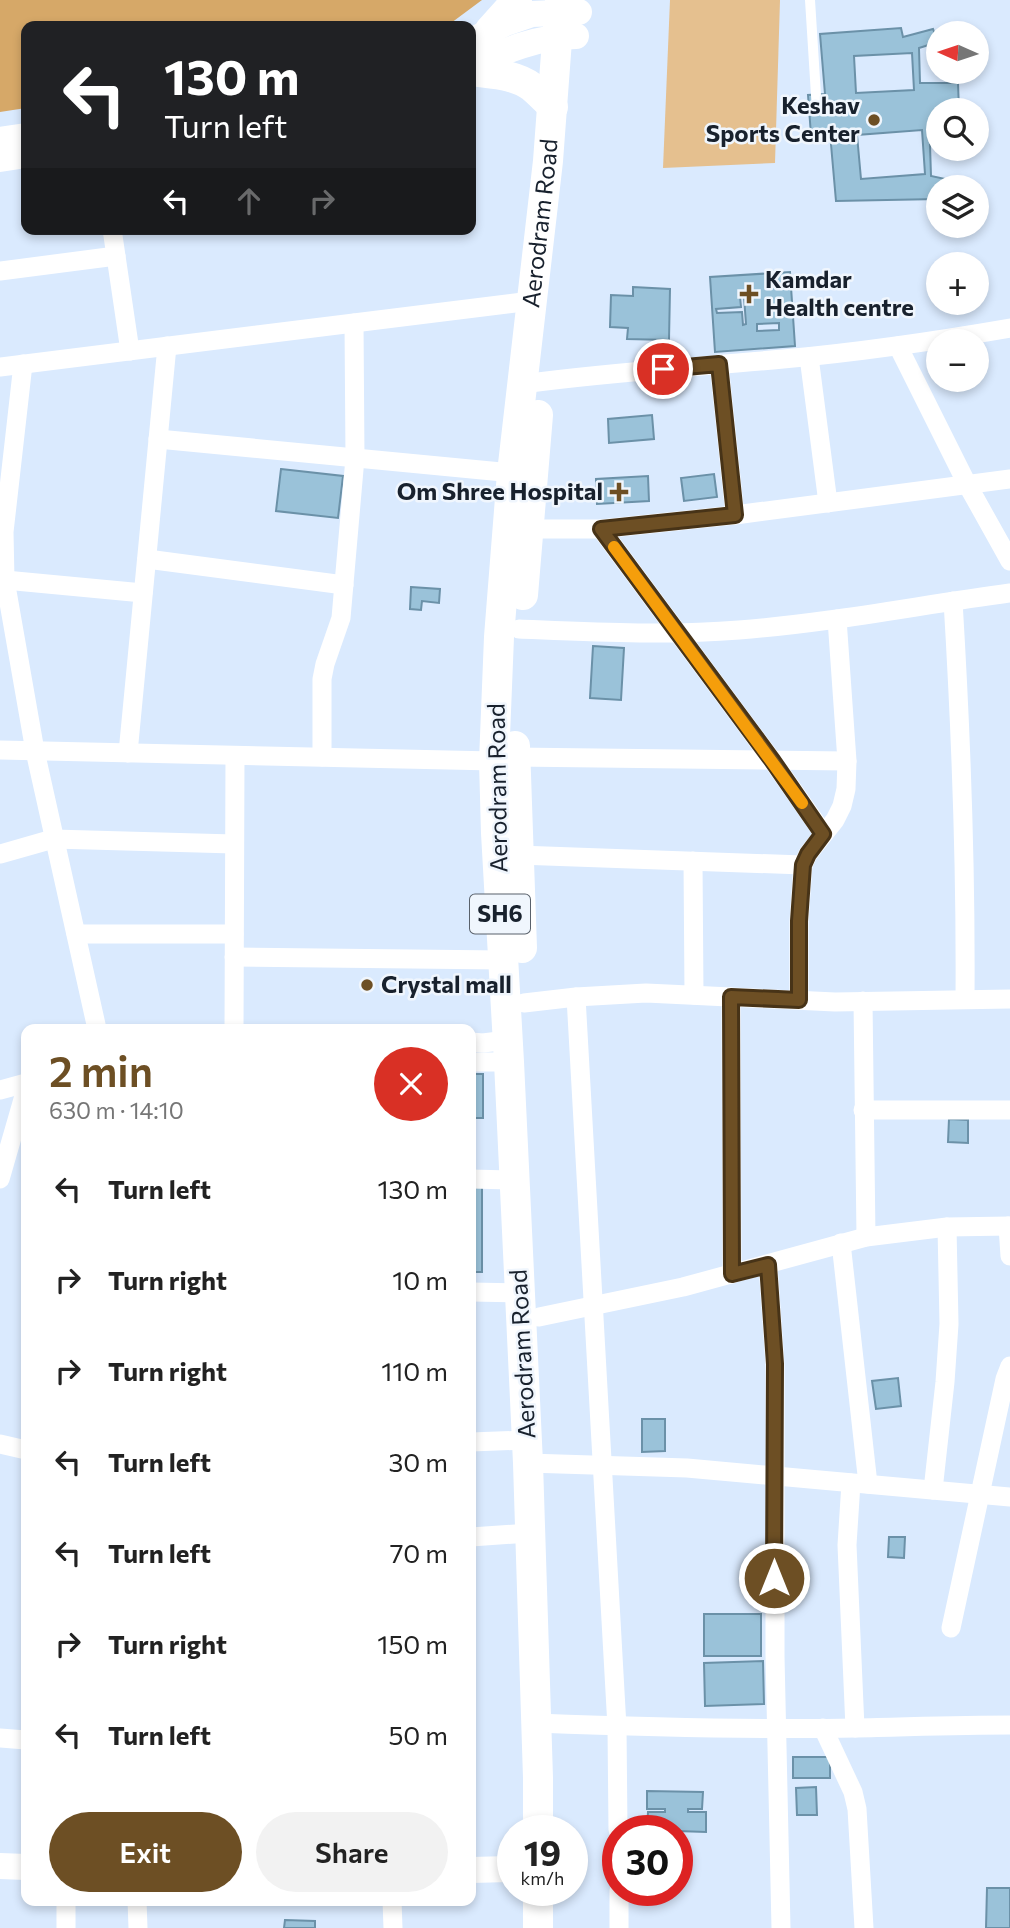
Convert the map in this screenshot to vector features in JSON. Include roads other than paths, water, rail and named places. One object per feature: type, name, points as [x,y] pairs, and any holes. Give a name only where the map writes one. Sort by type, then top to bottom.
[{"type":"main road","points":[[480,36],[517,0]]},
{"type":"main road","name":"Aerodram Road","points":[[556,1815],[529,1534],[539,1317],[518,855],[504,759],[515,692],[528,529],[531,301],[553,107],[568,16]]},
{"type":"main road","name":"Aerodram Road","points":[[539,1815],[546,1724],[549,1606],[520,1293],[502,960],[504,759],[499,637],[512,473],[532,383],[567,148],[568,16]]},
{"type":"main road","points":[[476,70],[522,81],[553,107]]},
{"type":"main road","points":[[538,1906],[538,1928]]},
{"type":"main road","points":[[558,1906],[558,1928]]},
{"type":"street","points":[[480,36],[532,14],[568,16]]},
{"type":"street","points":[[476,66],[568,16]]},
{"type":"street","points":[[0,140],[21,137]]},
{"type":"street","points":[[0,159],[21,156]]},
{"type":"street","points":[[113,235],[130,351]]},
{"type":"street","points":[[0,271],[116,257]]},
{"type":"street","points":[[0,367],[531,301]]},
{"type":"street","points":[[322,757],[322,679],[341,618],[355,458],[354,323]]},
{"type":"street","points":[[532,383],[608,373],[808,357],[1010,328]]},
{"type":"street","points":[[128,753],[167,346]]},
{"type":"street","points":[[898,346],[967,484],[1010,561]]},
{"type":"street","points":[[808,357],[828,503]]},
{"type":"street","points":[[23,364],[5,476],[2,559],[8,643],[96,1024]]},
{"type":"street","points":[[719,364],[735,515]]},
{"type":"street","points":[[158,439],[512,473]]},
{"type":"street","points":[[528,529],[601,529],[735,515],[1010,479]]},
{"type":"street","points":[[601,529],[772,760],[823,834]]},
{"type":"street","points":[[146,559],[344,585]]},
{"type":"street","points":[[5,580],[143,593]]},
{"type":"street","points":[[519,629],[678,633],[738,630],[837,619],[1010,593]]},
{"type":"street","points":[[953,601],[961,722],[965,998]]},
{"type":"street","points":[[799,1000],[799,921],[803,865],[808,854],[835,820],[846,789],[847,761],[837,619]]},
{"type":"street","points":[[0,750],[235,756],[847,761]]},
{"type":"street","points":[[234,1024],[235,756]]},
{"type":"street","points":[[0,854],[53,839],[234,844]]},
{"type":"street","points":[[518,855],[803,865]]},
{"type":"street","points":[[693,861],[694,995]]},
{"type":"street","points":[[76,934],[234,934]]},
{"type":"street","points":[[234,957],[502,960]]},
{"type":"street","points":[[524,1003],[646,993],[799,1000],[1010,999]]},
{"type":"street","points":[[576,997],[617,1727],[618,1815]]},
{"type":"street","points":[[731,997],[732,1274]]},
{"type":"street","points":[[863,1001],[866,1237]]},
{"type":"street","points":[[476,1042],[508,1051]]},
{"type":"street","points":[[476,1061],[508,1051]]},
{"type":"street","points":[[0,1090],[21,1084]]},
{"type":"street","points":[[0,1179],[21,1106]]},
{"type":"street","points":[[863,1110],[1010,1110]]},
{"type":"street","points":[[476,1179],[514,1180]]},
{"type":"street","points":[[539,1317],[683,1287],[866,1237],[947,1227],[1009,1226],[1010,1256]]},
{"type":"street","points":[[933,1490],[949,1324],[947,1227]]},
{"type":"street","points":[[841,1243],[859,1483],[847,1545],[855,1728]]},
{"type":"street","points":[[768,1265],[775,1364],[776,1728],[781,1928]]},
{"type":"street","points":[[476,1292],[520,1293]]},
{"type":"street","points":[[951,1628],[978,1495],[1010,1366]]},
{"type":"street","points":[[476,1443],[533,1455],[602,1464],[687,1468],[1010,1497]]},
{"type":"street","points":[[0,1444],[21,1449]]},
{"type":"street","points":[[476,1536],[529,1534]]},
{"type":"street","points":[[546,1724],[776,1728],[1010,1725]]},
{"type":"street","points":[[823,1728],[853,1792],[858,1809],[864,1928]]},
{"type":"street","points":[[0,1738],[21,1740]]},
{"type":"street","points":[[0,1866],[21,1867]]},
{"type":"street","points":[[476,1870],[497,1869]]},
{"type":"street","points":[[66,1906],[66,1928]]},
{"type":"street","points":[[137,1906],[138,1928]]},
{"type":"street","points":[[392,1906],[393,1928]]},
{"type":"street","points":[[619,1906],[619,1928]]},
{"type":"lane","points":[[810,0],[817,111]]},
{"type":"place","name":"Keshav Sports Center","points":[[874,120]]},
{"type":"place","name":"Kamdar Health centre","points":[[749,294]]},
{"type":"place","name":"Om Shree Hospital","points":[[619,492]]},
{"type":"place","name":"Crystal mall","points":[[367,985]]}]
